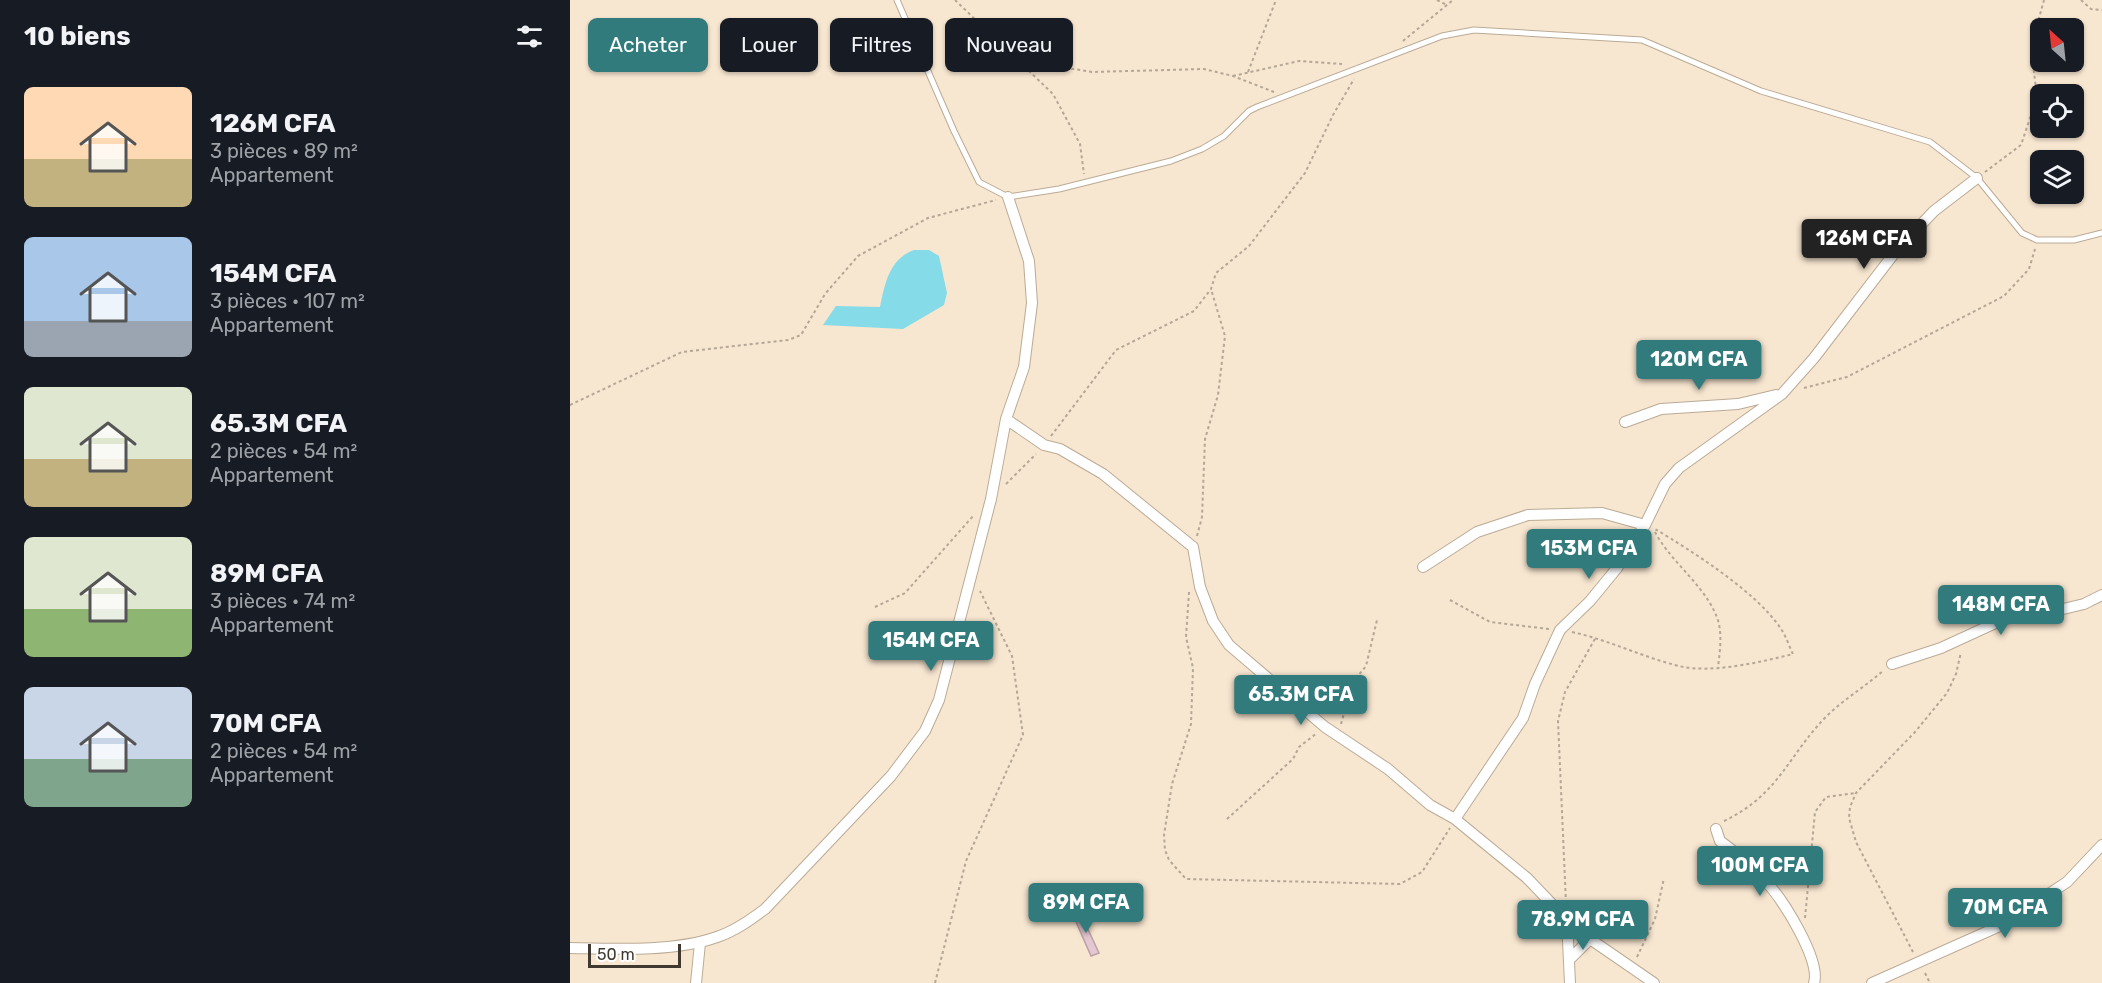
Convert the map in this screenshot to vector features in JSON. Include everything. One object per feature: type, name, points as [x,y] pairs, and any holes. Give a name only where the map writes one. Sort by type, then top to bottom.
[{"type":"street","points":[[1455,819],[1523,718],[1535,684],[1560,630],[1590,601],[1645,525],[1665,484],[1679,468],[1782,394],[1814,358],[1896,251],[1934,211],[1977,178]]},
{"type":"street","points":[[570,948],[680,946],[700,943],[743,925],[765,909],[891,776],[918,740],[939,700],[991,499],[1006,418],[1024,367],[1032,303],[1029,261],[1008,197]]},
{"type":"street","points":[[1625,422],[1661,409],[1738,404],[1782,394]]},
{"type":"street","points":[[1006,418],[1044,445],[1060,449],[1103,474],[1193,548],[1200,587],[1213,621],[1229,645],[1325,728],[1388,769],[1430,805],[1455,819],[1527,878],[1567,920],[1590,939],[1654,983]]},
{"type":"street","points":[[1423,567],[1477,532],[1528,515],[1602,513],[1645,525]]},
{"type":"street","points":[[1892,664],[1965,638],[2004,619],[2055,612],[2084,604],[2102,595]]},
{"type":"street","points":[[1716,829],[1720,840],[1778,897],[1814,964],[1815,983]]},
{"type":"street","points":[[1872,983],[2002,925],[2067,882],[2102,845]]},
{"type":"street","points":[[1567,920],[1570,983]]},
{"type":"street","points":[[1569,960],[1590,939]]},
{"type":"street","points":[[696,983],[700,943]]},
{"type":"lane","points":[[897,0],[954,131],[979,182],[1008,197],[1059,189],[1171,161],[1202,149],[1224,135],[1249,111],[1362,66],[1459,31],[1621,36],[1642,40],[1761,91],[1930,142],[1977,178],[2022,233],[2037,240],[2074,240],[2102,233]]},
{"type":"path","points":[[956,0],[975,18]]},
{"type":"path","points":[[1248,72],[1276,0]]},
{"type":"path","points":[[1437,0],[1447,5]]},
{"type":"path","points":[[1401,43],[1453,0]]},
{"type":"path","points":[[1977,178],[2020,145],[2037,97],[2031,47],[2044,0]]},
{"type":"path","points":[[2081,0],[2091,9],[2102,10]]},
{"type":"path","points":[[991,499],[1044,445],[1116,350],[1194,311],[1211,289],[1216,273],[1249,246],[1305,173],[1333,115],[1362,66],[1299,61],[1233,75]]},
{"type":"path","points":[[1073,69],[1092,72],[1204,69],[1233,75],[1284,96]]},
{"type":"path","points":[[1030,72],[1053,94],[1080,144],[1086,181]]},
{"type":"path","points":[[570,405],[682,351],[788,340],[801,335],[825,294],[858,256],[928,218],[1008,197]]},
{"type":"path","points":[[1804,388],[1847,377],[2004,296],[2029,269],[2037,240]]},
{"type":"path","points":[[875,607],[905,592],[977,513]]},
{"type":"path","points":[[1450,600],[1490,622],[1560,630],[1596,637],[1680,667],[1719,667],[1750,665],[1793,654],[1781,628],[1754,600],[1696,553],[1654,529],[1664,548],[1682,567],[1717,616],[1720,644],[1719,667]]},
{"type":"path","points":[[934,983],[966,861],[1023,735],[1012,656],[971,573]]},
{"type":"path","points":[[1567,920],[1558,721],[1565,692],[1596,637]]},
{"type":"path","points":[[1918,961],[1856,842],[1849,818],[1850,807],[1856,793],[1915,732],[1947,693],[1956,674],[1965,638]]},
{"type":"path","points":[[1716,829],[1723,821],[1753,804],[1772,786],[1829,713],[1892,664]]},
{"type":"path","points":[[1803,940],[1815,812],[1826,796],[1856,793]]},
{"type":"path","points":[[1186,879],[1400,884],[1422,872],[1455,819]]},
{"type":"path","points":[[1634,971],[1635,960],[1655,919],[1664,879]]},
{"type":"water","points":[[914,250],[929,250],[939,256],[947,293],[944,305],[903,329],[823,325],[836,306],[880,307],[889,273],[899,259]]},
{"type":"building","points":[[1069,888],[1079,909],[1072,912],[1063,891]]},
{"type":"building","points":[[1080,912],[1099,953],[1091,956],[1073,915]]}]
